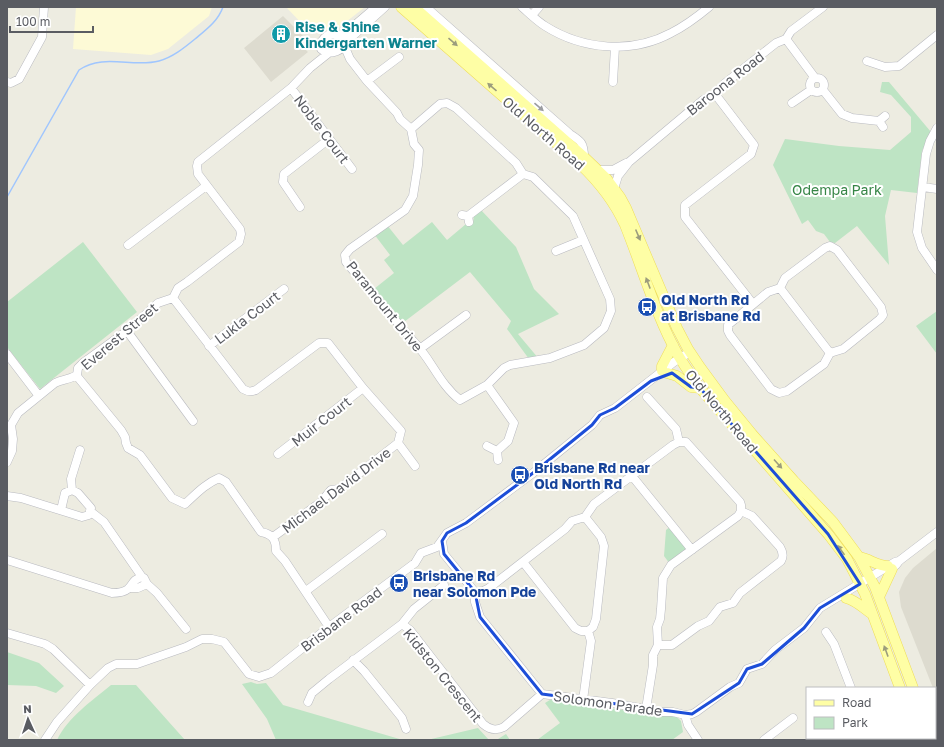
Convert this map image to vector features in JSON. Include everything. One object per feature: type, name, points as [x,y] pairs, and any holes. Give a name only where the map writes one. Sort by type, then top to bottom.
[{"type":"main road","name":"Old North Road","points":[[401,7],[580,164],[602,187],[616,206],[625,225],[659,314],[681,360],[700,388],[828,534],[847,559],[861,586],[900,687]]},
{"type":"main road","name":"Old North Road","points":[[414,7],[584,157],[598,170],[620,196],[633,222],[677,328],[691,355],[725,401],[752,434],[794,482],[833,522],[860,557],[879,597],[913,687]]},
{"type":"main road","points":[[673,345],[662,366],[664,372],[677,376],[692,387],[700,388]]},
{"type":"main road","points":[[860,557],[867,558],[876,564],[890,567],[879,597]]},
{"type":"main road","points":[[846,598],[855,601],[872,614]]},
{"type":"street","points":[[7,82],[11,83],[19,79],[42,38],[44,7]]},
{"type":"street","name":"Everest Street","points":[[7,462],[12,451],[12,425],[18,413],[55,383],[62,380],[69,380],[76,375],[78,368],[83,363],[126,331],[160,301],[173,298],[181,285],[234,246],[240,238],[240,229],[206,186],[197,171],[198,162],[292,88],[310,68],[321,49],[320,44],[323,39],[330,35],[339,36],[349,30],[376,7]]},
{"type":"street","name":"Everest Street","points":[[310,68],[340,48],[385,7]]},
{"type":"street","name":"Old North Road","points":[[426,7],[570,134],[577,138],[583,145],[584,157]]},
{"type":"street","points":[[522,7],[544,26],[560,35],[578,42],[615,47],[629,47],[650,42],[670,34],[688,23],[709,7]]},
{"type":"street","points":[[532,15],[538,7]]},
{"type":"street","name":"Baroona Road","points":[[614,189],[618,176],[629,162],[703,100],[715,94],[724,84],[776,43],[786,39],[791,31],[823,7]]},
{"type":"street","points":[[867,61],[885,67],[899,66],[937,35]]},
{"type":"street","points":[[321,49],[326,52],[340,48],[343,39],[339,36]]},
{"type":"street","points":[[786,39],[815,78]]},
{"type":"street","points":[[613,82],[615,47]]},
{"type":"street","name":"Paramount Drive","points":[[340,48],[367,81],[397,112],[400,119],[411,129],[414,144],[419,150],[413,196],[405,210],[350,249],[345,255],[346,262],[413,341],[421,348],[448,390],[460,400],[487,385]]},
{"type":"street","points":[[367,81],[400,57]]},
{"type":"street","points":[[818,77],[824,80],[825,86],[822,91],[816,93],[811,90],[810,84],[813,79],[818,77]]},
{"type":"street","name":"Noble Court","points":[[292,88],[352,169]]},
{"type":"street","points":[[792,103],[811,90]]},
{"type":"street","points":[[823,90],[842,114],[852,118],[882,121]]},
{"type":"street","points":[[715,94],[754,145],[751,154],[685,205],[685,217],[753,304]]},
{"type":"street","points":[[411,129],[440,104],[447,103],[456,108],[516,163],[523,174],[533,177],[573,216],[610,299],[611,311],[604,328],[584,345],[550,358],[510,365],[504,368],[487,385],[514,423],[508,441],[497,451]]},
{"type":"street","points":[[937,128],[930,141],[926,154],[917,232],[922,248],[937,270]]},
{"type":"street","points":[[300,207],[283,182],[284,174],[329,139]]},
{"type":"street","name":"Baroona Road","points":[[598,170],[613,170],[629,162]]},
{"type":"street","points":[[466,218],[523,174]]},
{"type":"street","points":[[128,245],[206,186]]},
{"type":"street","points":[[923,188],[937,189]]},
{"type":"street","points":[[555,252],[583,240]]},
{"type":"street","points":[[830,246],[837,250],[881,307],[883,313],[880,319],[843,349],[830,353],[824,364],[787,391],[779,393],[773,390],[728,331],[728,325],[730,322],[753,304],[768,292],[780,288],[786,278],[825,248],[830,246]]},
{"type":"street","points":[[780,288],[830,353]]},
{"type":"street","name":"Lukla Court","points":[[210,346],[284,289]]},
{"type":"street","name":"Michael David Drive","points":[[173,298],[243,389],[249,392],[256,390],[319,343],[328,343],[363,388],[401,431],[398,443],[339,489],[331,490],[322,502],[273,537]]},
{"type":"street","points":[[421,348],[466,315]]},
{"type":"street","points":[[126,331],[193,421]]},
{"type":"street","points":[[7,354],[39,396]]},
{"type":"street","name":"Brisbane Road","points":[[45,740],[57,722],[90,684],[108,668],[116,664],[137,664],[186,647],[202,639],[212,639],[224,642],[249,674],[259,677],[271,673],[329,627],[415,563],[421,553],[437,547],[448,533],[466,523],[533,473],[592,425],[600,415],[615,408],[626,398],[651,381],[657,379],[681,360],[691,355]]},
{"type":"street","points":[[76,375],[121,430],[128,448],[140,455],[172,498],[185,504],[205,485],[219,478],[226,482],[261,532],[268,533],[273,537],[276,544],[276,551],[306,591],[329,627]]},
{"type":"street","name":"Muir Court","points":[[278,454],[363,388]]},
{"type":"street","points":[[647,397],[676,429],[679,442]]},
{"type":"street","points":[[475,592],[489,588],[565,529],[572,521],[585,517],[594,504],[673,445],[679,442],[686,442],[740,502],[741,511],[738,516],[671,565],[663,578],[662,609],[657,627],[658,645],[653,655],[653,665],[646,709]]},
{"type":"street","name":"Michael David Drive","points":[[398,443],[416,466]]},
{"type":"street","points":[[487,446],[497,451]]},
{"type":"street","points":[[72,490],[71,479],[80,450]]},
{"type":"street","points":[[497,451],[498,460]]},
{"type":"street","points":[[632,476],[692,550]]},
{"type":"street","points":[[7,496],[21,498],[82,517],[89,515],[91,508],[78,493],[72,490],[65,493],[61,510]]},
{"type":"street","points":[[90,511],[104,522],[144,580],[186,629]]},
{"type":"street","points":[[658,645],[672,645],[698,626],[709,621],[717,609],[733,603],[740,593],[782,559],[783,554],[780,547],[752,516],[741,511]]},
{"type":"street","points":[[523,562],[575,628],[581,631],[588,631],[593,627],[596,619],[604,546],[600,537],[585,517]]},
{"type":"street","points":[[698,740],[690,728],[689,714],[730,687],[739,683],[748,669],[762,664],[772,653],[804,628],[812,620],[820,608],[872,580],[937,532]]},
{"type":"street","points":[[306,591],[382,534]]},
{"type":"street","points":[[429,551],[444,554],[442,541]]},
{"type":"street","name":"Solomon Parade","points":[[444,554],[475,592],[475,602],[480,617],[542,694],[689,714]]},
{"type":"street","points":[[7,560],[112,593],[123,592],[129,588],[132,582],[144,580]]},
{"type":"street","name":"Kidston Crescent","points":[[308,702],[312,693],[353,660],[402,624],[414,610],[444,585]]},
{"type":"street","points":[[812,620],[846,598],[861,586]]},
{"type":"street","name":"Kidston Crescent","points":[[402,624],[410,630],[488,729],[499,729],[504,727],[542,694]]},
{"type":"street","points":[[583,700],[592,641],[588,631]]},
{"type":"street","points":[[826,632],[834,644],[851,687]]},
{"type":"street","points":[[7,633],[45,644],[54,650],[90,684]]},
{"type":"street","points":[[353,660],[364,671],[402,718],[406,729]]},
{"type":"street","points":[[764,740],[793,718]]},
{"type":"highlighted area","points":[[672,373],[691,387],[700,388],[828,534],[860,584],[820,608],[804,628],[762,664],[747,669],[739,683],[692,714],[542,694],[480,617],[475,592],[444,554],[442,541],[447,533],[466,523],[533,473],[592,425],[600,415],[615,408],[651,381]]},
{"type":"shaded area","points":[[76,7],[212,7],[209,16],[168,49],[151,55],[73,49]]},
{"type":"shaded area","points":[[286,7],[365,7],[337,29],[317,32],[308,30]]},
{"type":"shaded area","points":[[283,16],[303,36],[305,49],[308,52],[271,82],[244,48]]},
{"type":"shaded area","points":[[937,548],[937,699],[936,687],[933,687],[901,607],[899,592],[905,578],[913,568]]},
{"type":"green space","name":"Odempa Park","points":[[882,82],[889,82],[931,132],[922,151],[917,193],[891,190],[885,216],[889,265],[857,226],[835,243],[830,242],[824,234],[816,231],[808,220],[802,224],[773,165],[785,139],[839,146],[890,150],[911,132],[911,117],[891,95],[880,92]]},
{"type":"green space","points":[[481,210],[516,247],[534,289],[559,314],[518,334],[539,359],[529,359],[507,329],[511,321],[470,272],[400,325],[374,289],[394,273],[384,260],[390,255],[374,234],[387,225],[403,245],[432,222],[447,240],[466,224],[473,224],[474,214]]},
{"type":"green space","points":[[83,242],[137,312],[40,389],[7,347],[7,302]]},
{"type":"green space","points":[[937,311],[937,354],[916,326]]},
{"type":"green space","points":[[671,526],[690,549],[670,564],[664,556],[666,530]]},
{"type":"green space","points":[[7,652],[39,663],[64,686],[56,693],[36,686],[7,685]]},
{"type":"green space","points":[[251,682],[257,684],[266,683],[283,705],[403,740],[276,740],[267,719],[242,684]]},
{"type":"green space","points":[[111,685],[136,685],[185,740],[57,740],[67,724],[88,703]]},
{"type":"green space","points":[[553,698],[570,703],[677,717],[681,721],[683,732],[672,740],[537,740],[560,723],[545,703]]},
{"type":"green space","points":[[478,728],[489,740],[427,740]]},
{"type":"green space","points":[[506,734],[510,740],[489,740],[498,739]]},
{"type":"waterway","points":[[7,197],[79,70],[98,62],[149,63],[174,55],[208,28],[215,21],[223,7]]},
{"type":"place","name":"Rise & Shine Kindergarten Warner","points":[[281,34]]},
{"type":"place","name":"Old North Rd at Brisbane Rd","points":[[647,307]]},
{"type":"place","name":"Brisbane Rd near Old North Rd","points":[[520,475]]},
{"type":"place","name":"Brisbane Rd near Solomon Pde","points":[[399,583]]}]
